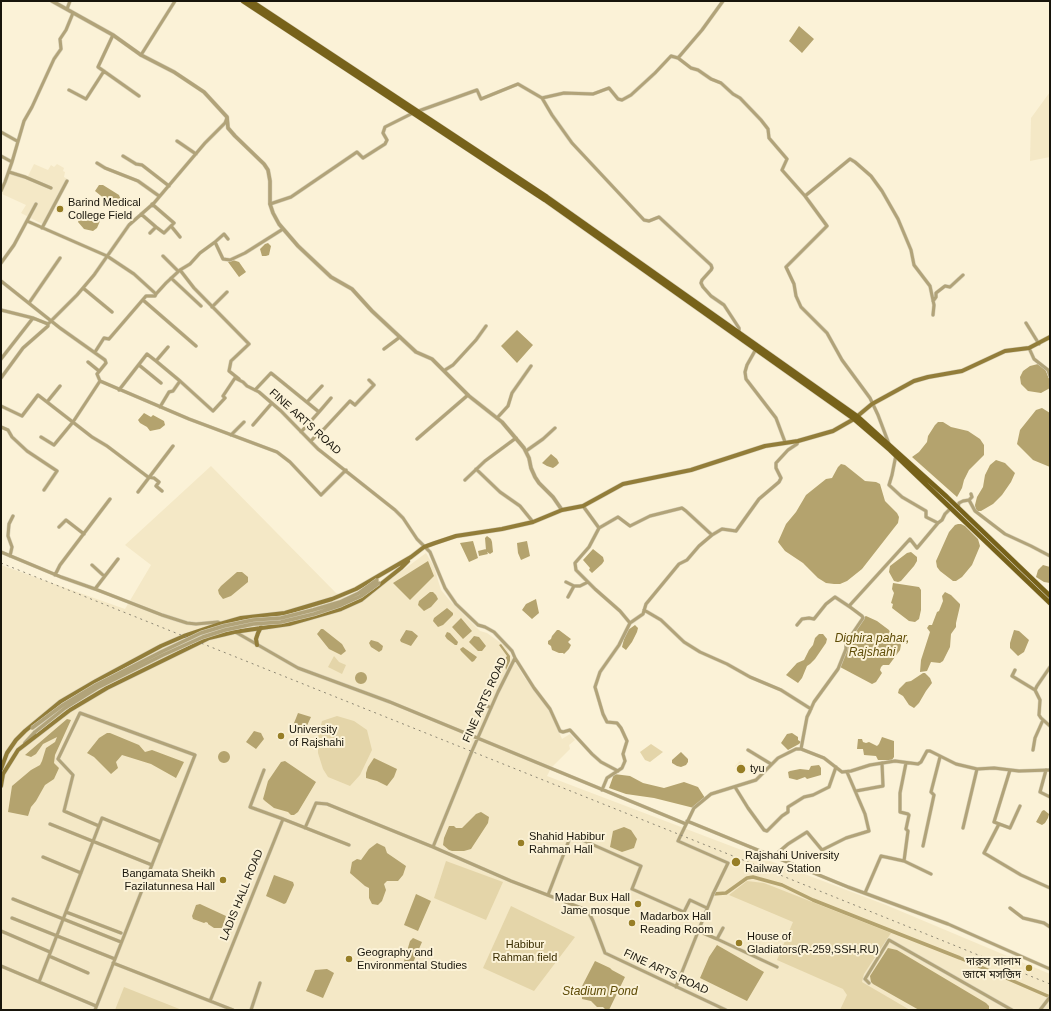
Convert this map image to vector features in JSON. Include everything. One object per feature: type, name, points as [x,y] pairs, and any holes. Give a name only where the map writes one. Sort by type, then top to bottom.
[{"type":"main road","points":[[242,1],[547,197],[739,332],[757,348]]},
{"type":"main road","points":[[251,1],[545,200],[856,417],[889,444],[896,453],[951,508],[1050,603]]},
{"type":"main road","points":[[1,786],[4,774],[18,750],[70,710],[107,688],[199,642],[234,632],[289,624],[341,610],[361,600],[401,568],[424,547],[456,536],[502,529],[533,522],[562,510],[583,506],[623,484],[691,470],[765,446],[798,441],[833,431],[856,417],[872,404],[914,381],[962,371],[1005,351],[1029,348],[1050,337]]},
{"type":"main road","points":[[856,417],[958,507],[1050,596]]},
{"type":"main road","points":[[1,769],[7,753],[16,740],[60,702],[161,646],[184,636],[241,618],[285,613],[332,599],[356,589],[411,558]]},
{"type":"main road","points":[[257,645],[256,639],[262,627]]},
{"type":"street","points":[[52,1],[113,35],[141,55],[174,72],[204,92],[227,117],[228,128],[264,164],[268,170],[270,204],[273,213],[283,229],[331,277],[352,289],[372,311],[416,352],[432,359],[445,370],[468,395],[497,418],[526,451],[535,477],[553,497],[562,510]]},
{"type":"street","points":[[67,9],[70,1]]},
{"type":"street","points":[[141,55],[175,1]]},
{"type":"street","points":[[678,58],[724,1]]},
{"type":"street","points":[[1,191],[9,172],[24,121],[32,107],[54,58],[61,49],[60,39],[66,30],[73,12]]},
{"type":"street","points":[[113,35],[98,67],[139,96]]},
{"type":"street","points":[[542,98],[564,92],[593,94],[609,88],[618,99],[622,100],[631,95],[650,78],[671,56],[678,58],[691,68],[698,70],[711,79],[721,83],[732,94],[740,98],[768,129],[769,138],[787,159],[782,170],[805,196],[827,226],[786,267],[794,284],[796,296],[801,307],[827,333],[837,353],[870,398],[878,414],[889,444]]},
{"type":"street","points":[[69,90],[86,100],[104,72]]},
{"type":"street","points":[[270,204],[291,197],[357,152],[363,158],[386,144],[388,140],[383,133],[385,127],[415,113],[477,90],[481,99],[518,84],[542,98],[572,143],[644,220],[649,221],[658,217],[711,265],[711,270],[701,283],[711,296],[724,306],[739,332]]},
{"type":"street","points":[[1,378],[23,348],[48,326],[48,324],[83,288],[129,225],[169,186],[225,123],[227,117]]},
{"type":"street","points":[[1,132],[18,141]]},
{"type":"street","points":[[177,141],[196,154]]},
{"type":"street","points":[[1,156],[12,162]]},
{"type":"street","points":[[123,156],[136,164],[142,165],[169,186]]},
{"type":"street","points":[[805,196],[850,159],[871,176],[882,191],[906,237],[912,250],[914,265],[930,286],[933,301],[933,315]]},
{"type":"street","points":[[97,163],[105,168],[138,181],[159,196]]},
{"type":"street","points":[[9,172],[51,188]]},
{"type":"street","points":[[1,180],[5,182]]},
{"type":"street","points":[[42,228],[67,181]]},
{"type":"street","points":[[1,263],[14,245],[36,204]]},
{"type":"street","points":[[141,214],[164,233],[174,223],[152,204]]},
{"type":"street","points":[[27,221],[107,256],[134,274],[156,294]]},
{"type":"street","points":[[171,226],[180,237]]},
{"type":"street","points":[[150,233],[156,227]]},
{"type":"street","points":[[215,242],[223,259],[230,260],[245,253],[283,229]]},
{"type":"street","points":[[95,352],[104,338],[109,339],[146,296],[155,296],[171,278],[190,264],[200,253],[224,234],[228,239]]},
{"type":"street","points":[[163,256],[249,344],[231,361],[230,371],[250,388]]},
{"type":"street","points":[[29,303],[60,258]]},
{"type":"street","points":[[933,301],[936,297],[936,293],[945,286],[950,287],[963,275]]},
{"type":"street","points":[[171,278],[201,306]]},
{"type":"street","points":[[1,281],[60,328],[105,360],[106,363],[97,374],[100,381],[160,407],[277,452],[290,462],[321,495],[346,470]]},
{"type":"street","points":[[83,288],[112,312]]},
{"type":"street","points":[[212,307],[227,292]]},
{"type":"street","points":[[143,300],[196,346]]},
{"type":"street","points":[[1,310],[33,318],[48,324]]},
{"type":"street","points":[[1,359],[33,318]]},
{"type":"street","points":[[1026,323],[1039,344]]},
{"type":"street","points":[[445,370],[453,365],[476,340],[486,326]]},
{"type":"street","points":[[384,350],[400,337]]},
{"type":"street","points":[[156,361],[168,347]]},
{"type":"street","points":[[757,348],[747,365],[745,372],[746,379],[776,418],[784,442]]},
{"type":"street","points":[[1029,348],[1034,359],[1048,370],[1050,376]]},
{"type":"street","points":[[120,390],[147,354],[180,381],[173,391],[169,392],[160,407]]},
{"type":"street","points":[[88,362],[99,371]]},
{"type":"street","points":[[139,365],[161,383]]},
{"type":"street","points":[[497,418],[508,406],[512,393],[531,366]]},
{"type":"street","points":[[256,391],[271,373],[319,412]]},
{"type":"street","name":"FINE ARTS ROAD","points":[[180,381],[213,411],[225,398],[223,396],[235,378],[272,403],[311,441],[396,510],[424,547],[430,552],[445,588],[456,604],[478,625],[494,632],[512,651],[515,658],[478,738],[434,847],[511,881],[576,905],[588,911],[605,954],[726,1010]]},
{"type":"street","points":[[311,441],[320,431],[324,430],[350,402],[355,405],[374,385],[369,380]]},
{"type":"street","points":[[41,437],[54,445],[100,381]]},
{"type":"street","points":[[47,402],[60,386]]},
{"type":"street","points":[[307,402],[322,386]]},
{"type":"street","points":[[1,406],[22,416],[38,395],[92,437],[150,477],[154,478],[159,482],[156,486],[162,491]]},
{"type":"street","points":[[416,439],[468,395]]},
{"type":"street","points":[[301,432],[331,398]]},
{"type":"street","points":[[253,425],[272,403]]},
{"type":"street","points":[[231,435],[244,422]]},
{"type":"street","points":[[1,427],[8,430],[12,437],[27,451],[57,471],[44,490]]},
{"type":"street","points":[[526,451],[555,428]]},
{"type":"street","points":[[465,480],[476,469],[516,438]]},
{"type":"street","points":[[602,790],[607,778],[622,768],[625,761],[623,754],[627,741],[617,723],[607,722],[603,714],[595,687],[600,672],[619,645],[630,623],[643,614],[646,604],[679,564],[687,560],[712,534],[722,529],[736,531],[759,499],[780,480],[781,478],[775,465],[776,462],[788,450],[797,444],[798,441]]},
{"type":"street","points":[[138,492],[173,446]]},
{"type":"street","points":[[896,453],[889,485],[902,497],[926,511],[926,517],[938,523]]},
{"type":"street","points":[[476,469],[500,492],[520,506],[533,522]]},
{"type":"street","points":[[969,500],[972,497],[971,494]]},
{"type":"street","points":[[55,575],[60,565],[110,499]]},
{"type":"street","points":[[958,507],[959,503],[969,500]]},
{"type":"street","points":[[969,500],[975,511],[1005,534],[1050,556]]},
{"type":"street","points":[[583,506],[599,528]]},
{"type":"street","points":[[630,623],[620,611],[576,570],[575,563],[589,547],[599,528],[618,517],[630,526],[650,516],[682,508],[712,534]]},
{"type":"street","points":[[850,607],[850,605],[910,538],[917,548],[951,508]]},
{"type":"street","points":[[10,556],[12,547],[8,536],[9,524],[13,516]]},
{"type":"street","points":[[59,527],[66,520],[84,534]]},
{"type":"street","points":[[1,552],[55,575],[162,615],[187,623],[201,625],[216,622],[298,668],[390,702],[602,790],[948,924],[1050,969]]},
{"type":"street","points":[[95,589],[118,559]]},
{"type":"street","points":[[92,566],[104,576]]},
{"type":"street","points":[[18,750],[35,732],[65,708],[97,688],[163,655],[203,637],[225,630],[253,624],[281,622],[314,614],[348,602],[361,596],[378,582],[386,572]]},
{"type":"street","points":[[16,740],[63,705],[96,685],[201,633],[252,620],[281,618],[340,602],[389,577]]},
{"type":"street","points":[[566,582],[574,586],[580,586],[588,582]]},
{"type":"street","points":[[568,597],[574,586]]},
{"type":"street","points":[[797,625],[802,619],[814,619],[826,604],[835,597],[863,618],[846,642],[846,650],[838,669],[814,702],[807,717],[801,749]]},
{"type":"street","points":[[644,610],[661,620],[684,642],[700,652],[726,664],[750,678],[781,690],[811,709]]},
{"type":"street","points":[[515,658],[534,688],[550,709],[560,731],[563,732],[570,730],[601,762],[618,771]]},
{"type":"street","points":[[1035,690],[1050,667]]},
{"type":"street","points":[[1015,670],[1012,676],[1035,690],[1040,700],[1039,715],[1050,726]]},
{"type":"street","points":[[482,703],[491,708]]},
{"type":"street","points":[[95,1010],[195,755],[80,712],[58,759],[73,775],[64,811],[99,826]]},
{"type":"street","points":[[1033,750],[1035,738],[1043,720]]},
{"type":"street","points":[[676,987],[707,908],[728,863],[678,841],[686,822],[694,808],[711,794],[756,780],[778,758],[789,752],[801,749],[824,758],[842,772],[848,772],[895,761],[918,764],[927,751],[930,751],[956,764],[977,769],[1048,770],[1040,792],[1050,797]]},
{"type":"street","points":[[748,750],[771,764]]},
{"type":"street","points":[[923,846],[934,795],[931,792],[940,757]]},
{"type":"street","points":[[856,791],[883,786],[882,763]]},
{"type":"street","points":[[904,861],[908,831],[906,828],[908,814],[900,812],[900,793],[906,763]]},
{"type":"street","points":[[735,787],[764,830],[767,831],[788,812],[788,806],[804,797],[813,796],[829,786],[836,768]]},
{"type":"street","points":[[963,828],[977,769]]},
{"type":"street","points":[[264,770],[250,807],[349,845]]},
{"type":"street","points":[[1010,770],[994,822],[1010,828],[1020,806]]},
{"type":"street","points":[[774,856],[788,844],[807,832],[822,850],[846,838],[868,831],[865,814],[848,772]]},
{"type":"street","points":[[305,828],[316,803],[327,804],[434,847]]},
{"type":"street","points":[[39,982],[102,818],[161,842]]},
{"type":"street","name":"LADIS HALL ROAD","points":[[210,1001],[283,819]]},
{"type":"street","points":[[50,824],[152,865]]},
{"type":"street","points":[[999,824],[984,853],[1021,874],[1050,888]]},
{"type":"street","points":[[548,895],[571,835],[641,866],[632,889],[684,912],[690,900],[707,908]]},
{"type":"street","points":[[865,893],[881,856],[904,861],[931,874]]},
{"type":"street","points":[[43,858],[81,873]]},
{"type":"street","points":[[12,899],[121,942]]},
{"type":"street","points":[[1010,908],[1024,918],[1044,923],[1050,927]]},
{"type":"street","points":[[66,912],[121,933]]},
{"type":"street","points":[[12,918],[115,958]]},
{"type":"street","points":[[717,939],[723,928]]},
{"type":"street","points":[[1,931],[88,973]]},
{"type":"street","points":[[698,931],[777,967]]},
{"type":"street","points":[[869,983],[865,979],[890,940],[1012,1010]]},
{"type":"street","points":[[113,963],[234,1010]]},
{"type":"street","points":[[1,966],[96,1006]]},
{"type":"street","points":[[251,1010],[260,983]]},
{"type":"street","points":[[1040,1010],[1050,998]]},
{"type":"shaded area","points":[[1050,92],[1050,157],[1030,161],[1031,118]]},
{"type":"shaded area","points":[[34,164],[48,170],[51,165],[54,167],[57,164],[64,168],[64,177],[69,180],[44,225],[21,213],[26,205],[2,194],[10,170],[28,176]]},
{"type":"shaded area","name":"University of Rajshahi","points":[[211,466],[336,593],[360,602],[426,553],[434,567],[441,590],[480,631],[487,633],[505,646],[524,677],[550,711],[562,739],[570,734],[575,740],[569,745],[570,749],[551,768],[547,776],[886,905],[1050,974],[1050,1010],[1,1010],[1,565],[125,609],[151,565],[125,545]]},
{"type":"shaded area","name":"tyu","points":[[740,761],[746,767],[741,772],[735,766]]},
{"type":"green space","points":[[334,656],[339,662],[346,665],[342,674],[328,667]]},
{"type":"green space","points":[[337,716],[354,721],[367,730],[372,750],[360,775],[350,786],[328,777],[323,769],[318,753],[318,737],[322,721]]},
{"type":"green space","points":[[651,744],[663,752],[650,762],[645,760],[640,752]]},
{"type":"green space","points":[[446,861],[503,882],[486,920],[434,898]]},
{"type":"green space","points":[[747,881],[764,883],[891,933],[864,974],[862,982],[910,1010],[840,1010],[847,995],[843,989],[777,960],[793,922],[729,895]]},
{"type":"green space","name":"Habibur Rahman field","points":[[511,906],[575,937],[534,991],[483,968]]},
{"type":"green space","points":[[124,987],[182,1010],[115,1010]]},
{"type":"water","points":[[799,26],[814,39],[802,53],[789,41]]},
{"type":"water","points":[[99,185],[103,185],[119,195],[121,200],[117,205],[114,205],[106,200],[95,191]]},
{"type":"water","points":[[84,211],[100,221],[97,228],[93,231],[84,229],[78,222]]},
{"type":"water","points":[[268,243],[271,246],[269,255],[262,256],[260,249]]},
{"type":"water","points":[[233,260],[239,262],[246,272],[239,277],[228,262]]},
{"type":"water","points":[[517,330],[533,345],[517,363],[501,346]]},
{"type":"water","points":[[1038,364],[1045,369],[1050,381],[1050,388],[1041,393],[1028,391],[1021,384],[1020,377],[1023,371],[1030,366]]},
{"type":"water","points":[[1042,408],[1050,413],[1050,467],[1033,460],[1017,444],[1020,430],[1036,410]]},
{"type":"water","points":[[144,413],[151,417],[153,415],[164,421],[165,425],[160,429],[150,431],[138,420]]},
{"type":"water","points":[[938,422],[943,422],[951,427],[968,431],[980,439],[984,445],[984,455],[969,470],[957,497],[912,457],[919,452],[927,442],[928,436]]},
{"type":"water","points":[[551,454],[559,463],[553,468],[542,463]]},
{"type":"water","points":[[996,460],[1005,463],[1015,473],[1002,495],[993,504],[981,511],[976,511],[975,505],[977,497],[983,487],[985,475],[990,465]]},
{"type":"water","points":[[841,464],[845,465],[865,481],[880,484],[885,501],[899,517],[898,523],[862,569],[847,581],[840,584],[834,584],[826,583],[818,578],[803,563],[785,551],[778,542],[786,524],[796,512],[806,495],[826,479],[832,478]]},
{"type":"water","points":[[958,524],[965,526],[978,539],[980,546],[972,565],[962,577],[956,581],[953,581],[940,571],[937,567],[936,561],[949,532],[955,525]]},
{"type":"water","points":[[487,536],[491,539],[493,552],[490,554],[487,552],[488,554],[479,556],[478,551],[486,549],[485,538]]},
{"type":"water","points":[[473,541],[478,558],[469,562],[460,543]]},
{"type":"water","points":[[527,541],[530,556],[521,560],[518,553],[517,543]]},
{"type":"water","points":[[593,549],[603,557],[604,561],[592,573],[589,570],[590,568],[583,560]]},
{"type":"water","points":[[911,552],[917,557],[917,561],[901,581],[894,581],[889,572],[890,566],[907,553]]},
{"type":"water","points":[[428,561],[434,576],[410,600],[393,583]]},
{"type":"water","points":[[1043,565],[1050,567],[1050,583],[1044,582],[1036,577],[1038,570]]},
{"type":"water","points":[[237,572],[242,572],[248,577],[248,582],[231,596],[223,599],[218,590]]},
{"type":"water","points":[[893,583],[919,587],[921,590],[921,610],[919,619],[915,622],[909,621],[892,608],[893,604],[891,603],[894,593],[892,589]]},
{"type":"water","points":[[430,592],[433,592],[438,599],[431,607],[424,611],[418,605],[419,601]]},
{"type":"water","points":[[945,592],[951,595],[960,604],[956,627],[951,634],[950,647],[943,661],[940,663],[931,662],[927,671],[920,672],[921,660],[930,632],[927,628],[929,625],[932,625],[937,612],[939,611],[943,601],[942,596]]},
{"type":"water","points":[[536,599],[539,613],[532,619],[522,610],[526,604]]},
{"type":"water","points":[[447,608],[453,613],[453,615],[443,625],[438,627],[433,621],[434,618]]},
{"type":"water","name":"Dighira pahar, Rajshahi","points":[[866,616],[877,621],[889,630],[894,639],[897,638],[901,645],[900,650],[889,665],[883,665],[881,667],[880,670],[882,673],[876,682],[872,684],[840,667],[848,642]]},
{"type":"water","points":[[461,618],[472,631],[463,639],[452,627]]},
{"type":"water","points":[[635,625],[638,628],[637,632],[626,650],[622,647],[625,635],[628,630]]},
{"type":"water","points":[[321,629],[342,644],[346,651],[341,655],[329,649],[317,634]]},
{"type":"water","points":[[406,630],[412,631],[418,636],[411,646],[401,642],[400,640]]},
{"type":"water","points":[[557,630],[571,639],[568,642],[571,645],[564,654],[552,650],[551,646],[548,644],[548,641]]},
{"type":"water","points":[[1014,630],[1019,631],[1029,640],[1024,652],[1018,656],[1010,648]]},
{"type":"water","points":[[447,632],[450,633],[458,642],[457,645],[447,639],[445,636]]},
{"type":"water","points":[[819,634],[823,634],[827,639],[826,643],[815,659],[807,666],[798,683],[786,675],[797,663],[804,660],[813,645],[815,638]]},
{"type":"water","points":[[474,636],[479,637],[486,646],[482,651],[478,651],[469,642]]},
{"type":"water","points":[[371,640],[378,642],[383,646],[382,650],[379,652],[371,647],[369,643]]},
{"type":"water","points":[[501,644],[510,656],[510,661],[506,670],[504,660],[507,656],[499,645]]},
{"type":"water","points":[[463,647],[477,657],[474,661],[472,662],[461,651],[460,649]]},
{"type":"water","points":[[359,672],[363,672],[367,678],[363,684],[359,684],[355,680],[355,676]]},
{"type":"water","points":[[923,673],[930,678],[932,683],[914,708],[909,705],[903,696],[898,693],[899,689],[906,682],[911,681]]},
{"type":"water","points":[[298,713],[311,717],[304,732],[292,728]]},
{"type":"water","points":[[67,719],[71,720],[55,755],[54,763],[59,768],[54,779],[45,785],[31,807],[28,816],[8,812],[12,786],[31,770],[40,765],[46,748],[55,742],[57,737],[43,744],[36,754],[31,757],[25,755]]},
{"type":"water","points":[[254,731],[261,733],[264,739],[256,749],[246,742]]},
{"type":"water","points":[[107,733],[139,745],[145,752],[152,750],[184,762],[176,778],[151,764],[122,755],[116,762],[118,768],[111,774],[94,757],[87,753],[99,738]]},
{"type":"water","points":[[792,733],[798,737],[798,740],[801,742],[788,750],[781,743],[787,734]]},
{"type":"water","points":[[882,737],[894,741],[894,757],[892,760],[878,760],[876,756],[864,755],[863,749],[857,749],[858,739],[862,739],[863,742],[869,742],[877,746]]},
{"type":"water","points":[[222,751],[226,751],[230,757],[226,763],[222,763],[218,759],[218,755]]},
{"type":"water","points":[[681,752],[688,759],[688,762],[686,765],[681,767],[672,763],[672,760]]},
{"type":"water","points":[[374,758],[397,769],[394,777],[387,786],[366,778],[368,767]]},
{"type":"water","points":[[285,761],[316,782],[298,812],[294,815],[274,808],[263,799],[268,781],[281,762]]},
{"type":"water","points":[[819,765],[821,768],[821,775],[807,779],[805,777],[797,780],[789,778],[788,772],[790,771],[800,769],[809,770],[811,766]]},
{"type":"water","points":[[614,774],[630,776],[643,783],[664,788],[684,782],[698,787],[705,798],[694,808],[654,798],[626,794],[609,788]]},
{"type":"water","points":[[1044,810],[1049,814],[1045,823],[1042,825],[1036,822]]},
{"type":"water","points":[[481,812],[489,817],[488,823],[471,849],[464,851],[452,851],[443,845],[449,826],[462,828],[476,814]]},
{"type":"water","points":[[624,827],[631,830],[637,839],[634,848],[622,852],[610,847],[613,831]]},
{"type":"water","points":[[377,843],[385,847],[387,853],[406,866],[403,875],[398,881],[387,881],[384,884],[386,890],[382,901],[378,905],[372,904],[369,898],[369,888],[350,873],[352,862],[357,859],[361,860],[369,849]]},
{"type":"water","points":[[274,875],[293,882],[294,885],[286,903],[284,904],[266,896]]},
{"type":"water","points":[[416,894],[431,901],[418,931],[404,925]]},
{"type":"water","points":[[200,904],[226,916],[222,928],[214,928],[206,922],[204,923],[193,919],[192,916],[196,905]]},
{"type":"water","points":[[413,938],[422,942],[412,965],[408,969],[402,968],[410,941]]},
{"type":"water","points":[[717,945],[764,972],[747,1001],[700,978],[709,957]]},
{"type":"water","points":[[888,948],[897,950],[986,1003],[989,1006],[989,1010],[919,1010],[873,984],[870,976]]},
{"type":"water","name":"Stadium Pond","points":[[595,961],[625,977],[609,1010],[606,1010],[603,1007],[597,1007],[591,1001],[582,999],[582,994],[579,992]]},
{"type":"water","points":[[327,969],[334,973],[323,998],[306,991],[315,970]]},
{"type":"waterway","points":[[713,894],[726,893],[747,878],[753,877],[782,885],[813,900],[960,958],[1050,997]]},
{"type":"railway","points":[[1,563],[1050,984]]},
{"type":"place","name":"Barind Medical College Field","points":[[60,209]]},
{"type":"place","name":"University of Rajshahi","points":[[281,736]]},
{"type":"place","name":"tyu","points":[[741,769]]},
{"type":"place","name":"Shahid Habibur Rahman Hall","points":[[521,843]]},
{"type":"place","name":"Rajshahi University Railway Station","points":[[736,862]]},
{"type":"place","name":"Bangamata Sheikh Fazilatunnesa Hall","points":[[223,880]]},
{"type":"place","name":"Madar Bux Hall Jame mosque","points":[[638,904]]},
{"type":"place","name":"Madarbox Hall Reading Room","points":[[632,923]]},
{"type":"place","name":"House of Gladiators(R-259,SSH,RU)","points":[[739,943]]},
{"type":"place","name":"Geography and Environmental Studies","points":[[349,959]]},
{"type":"place","name":"দারুস সালাম জামে মসজিদ","points":[[1029,968]]}]
